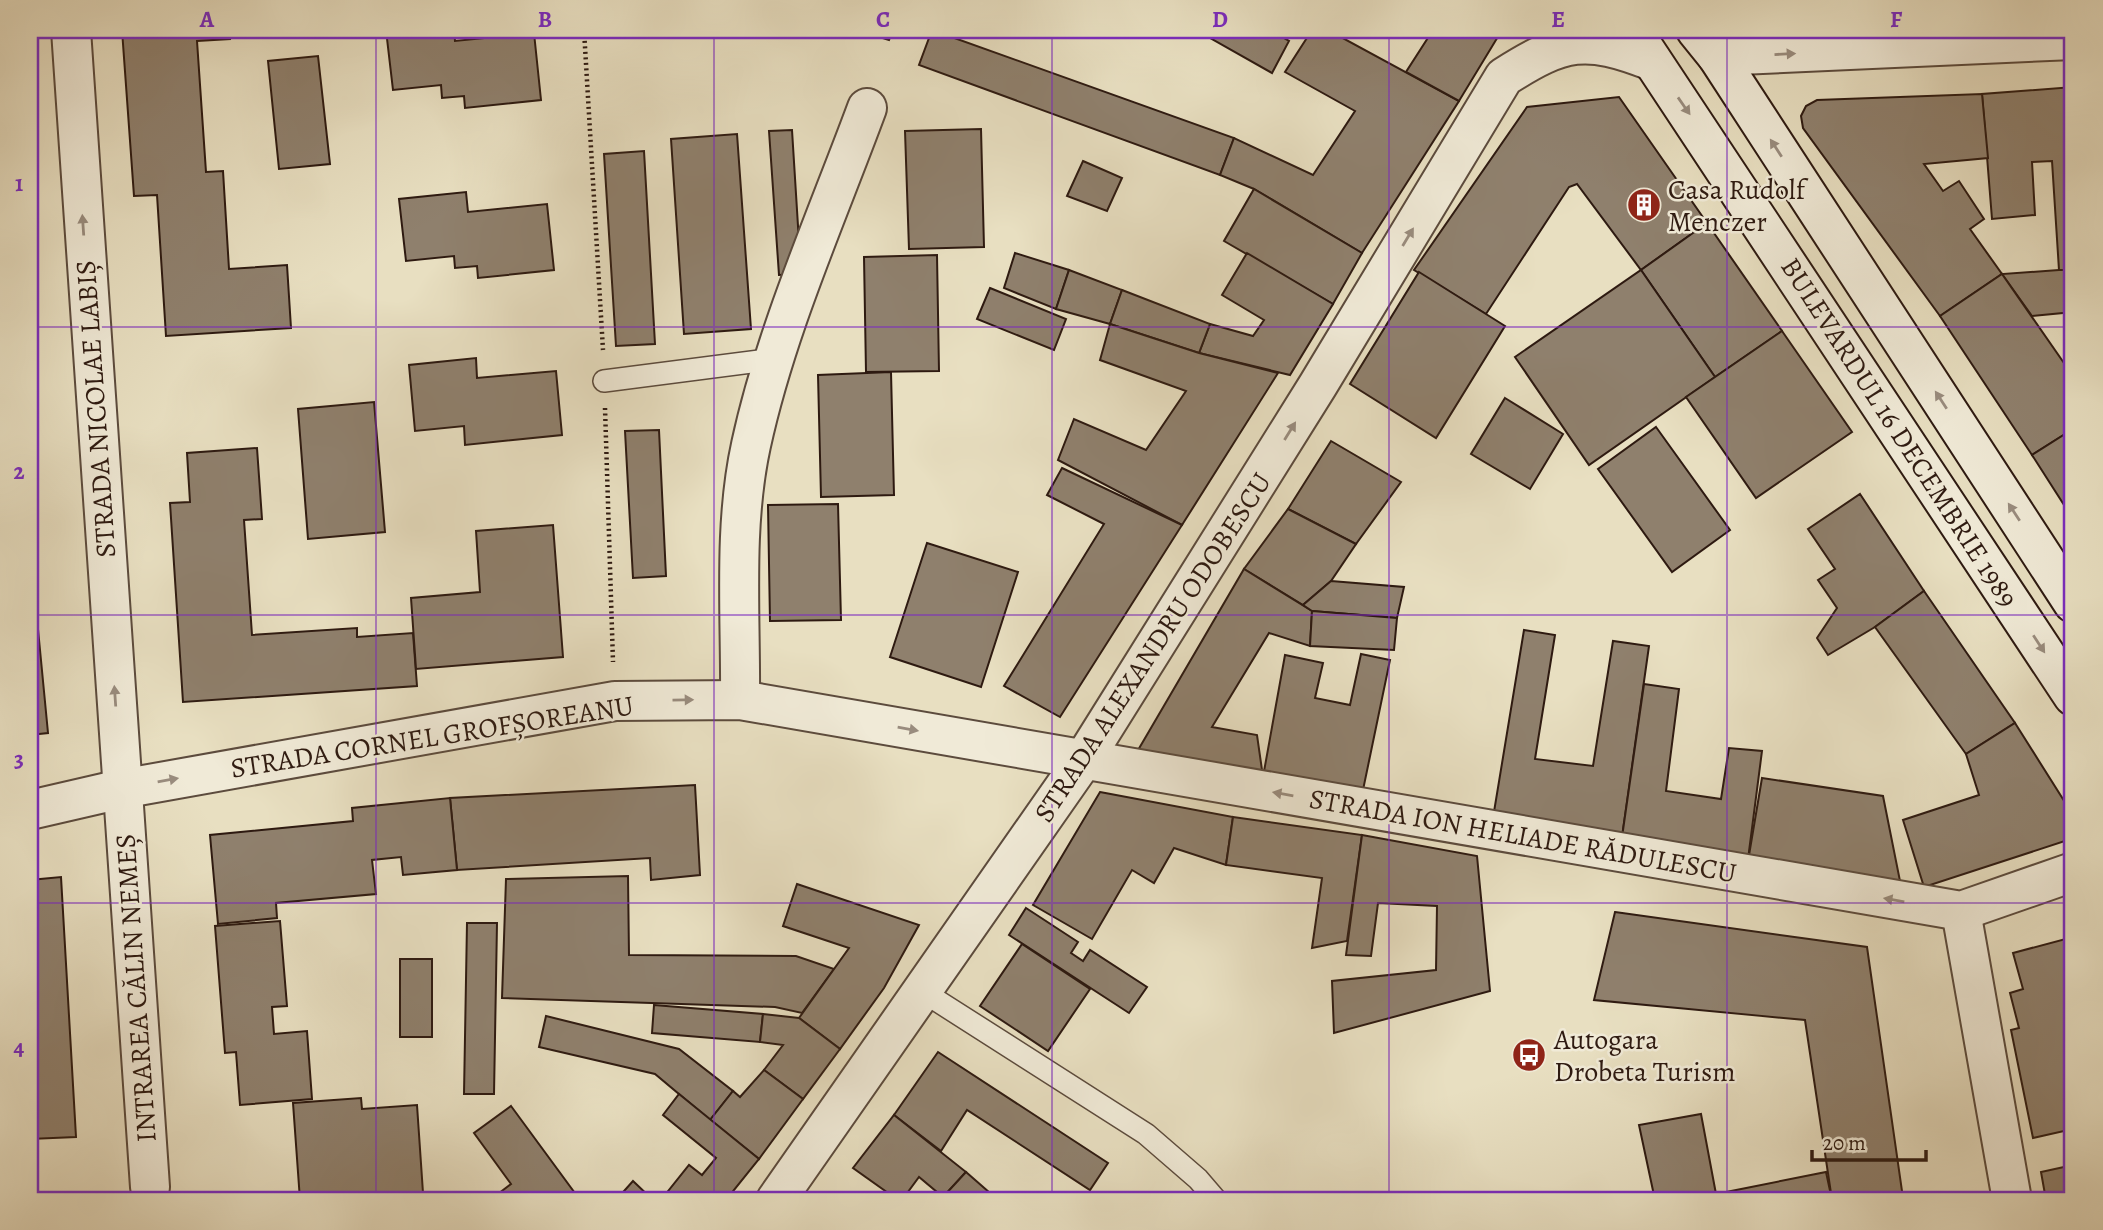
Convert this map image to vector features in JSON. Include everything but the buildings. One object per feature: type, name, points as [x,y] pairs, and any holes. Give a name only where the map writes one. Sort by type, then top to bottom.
[{"type":"street","name":"STRADA NICOLAE LABIȘ","points":[[71,30],[121,789]]},
{"type":"street","name":"STRADA ALEXANDRU ODOBESCU","points":[[776,1200],[1084,759],[1311,397],[1533,30]]},
{"type":"street","name":"BULEVARDUL 16 DECEMBRIE 1989","points":[[1632,30],[2073,696]]},
{"type":"street","points":[[1707,43],[2073,40]]},
{"type":"street","name":"STRADA ALEXANDRU ODOBESCU","points":[[1504,77],[1535,57],[1588,42],[1652,61]]},
{"type":"street","name":"BULEVARDUL 16 DECEMBRIE 1989","points":[[1707,43],[2073,603]]},
{"type":"street","points":[[740,700],[742,524],[750,447],[774,359],[867,108]]},
{"type":"street","name":"STRADA CORNEL GROFȘOREANU","points":[[30,810],[121,789],[615,701],[740,700],[1084,759]]},
{"type":"street","name":"STRADA ION HELIADE RĂDULESCU","points":[[1084,759],[1961,911]]},
{"type":"street","name":"INTRAREA CĂLIN NEMEȘ","points":[[121,789],[150,1187]]},
{"type":"street","points":[[2012,1200],[1961,911],[2073,872]]},
{"type":"lane","points":[[604,381],[774,359]]},
{"type":"lane","points":[[922,991],[1146,1134],[1198,1179],[1216,1200]]},
{"type":"place","name":"Casa Rudolf Menczer","points":[[1644,205]]},
{"type":"place","name":"Autogara Drobeta Turism","points":[[1529,1055]]}]
